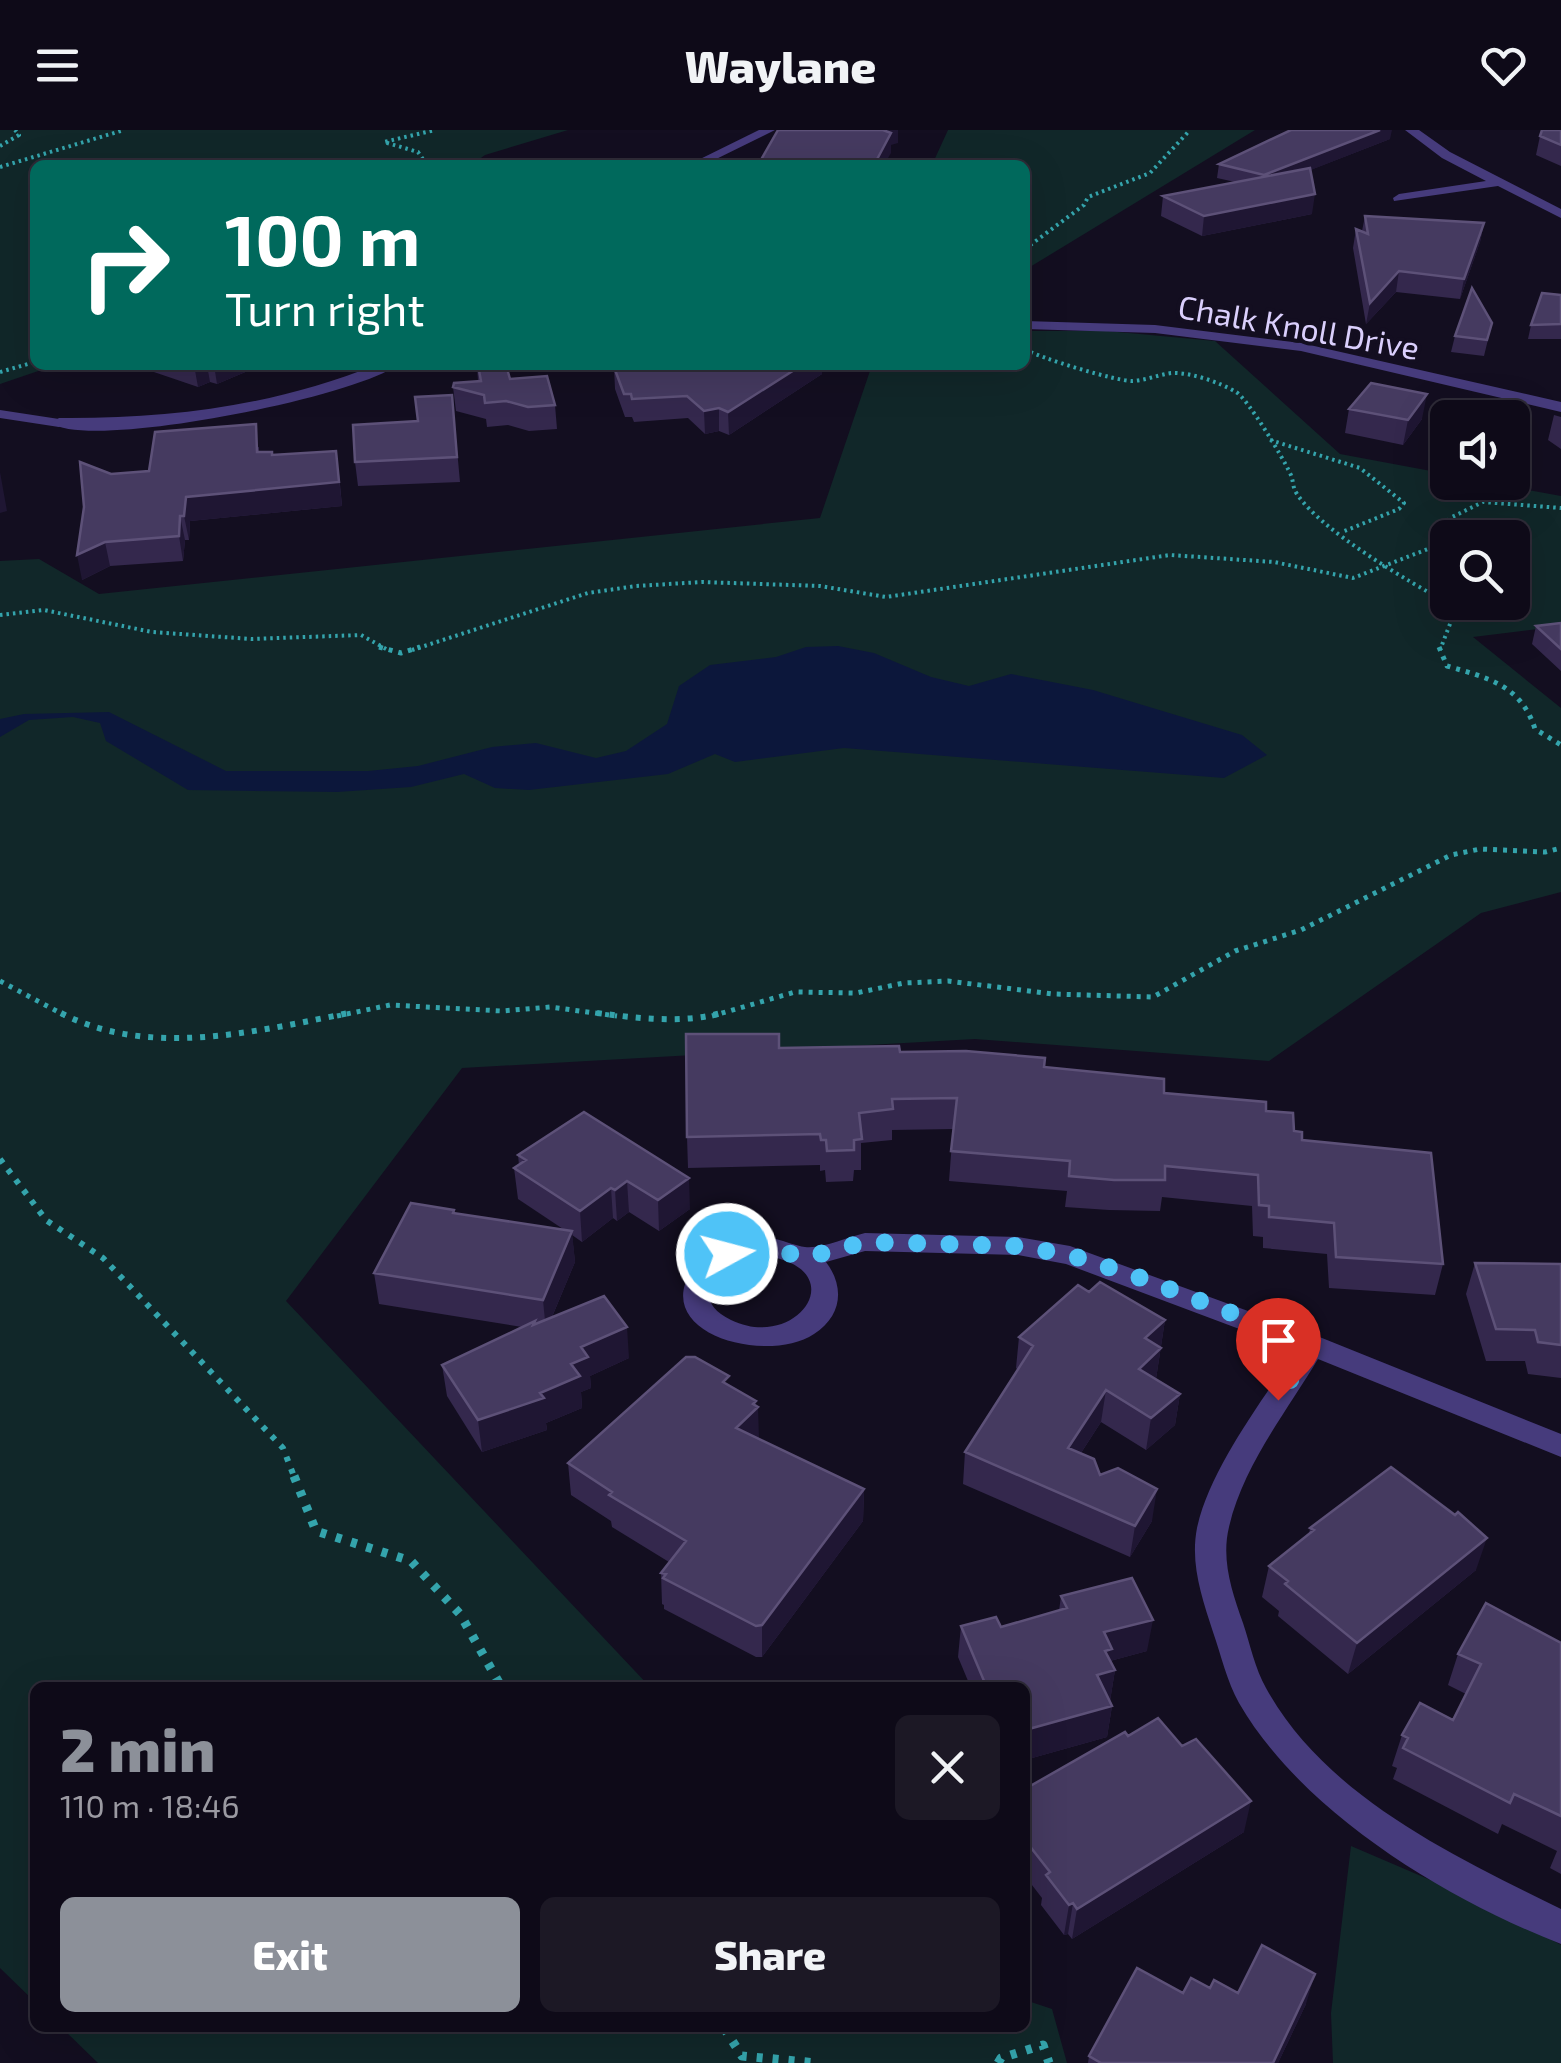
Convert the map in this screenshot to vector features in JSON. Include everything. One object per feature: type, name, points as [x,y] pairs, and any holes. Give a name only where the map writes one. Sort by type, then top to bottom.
[{"type":"street","points":[[705,160],[770,130]]},
{"type":"street","points":[[1412,130],[1446,155],[1561,214]]},
{"type":"street","points":[[1399,198],[1502,182]]},
{"type":"street","name":"Chalk Knoll Drive","points":[[1030,325],[1155,328],[1301,347],[1561,408]]},
{"type":"street","points":[[58,423],[130,424],[215,415],[294,399],[375,370]]},
{"type":"street","points":[[805,1258],[826,1284],[826,1299],[820,1314],[788,1335],[745,1337],[725,1331],[699,1307],[697,1291],[701,1277],[711,1264],[727,1254],[767,1247],[805,1258],[865,1242],[1018,1246],[1133,1275],[1561,1446]]},
{"type":"street","points":[[1312,1344],[1227,1484],[1212,1530],[1212,1580],[1251,1694],[1297,1756],[1353,1810],[1451,1872],[1561,1926]]},
{"type":"lane","points":[[0,414],[58,423]]},
{"type":"path","points":[[0,146],[19,135],[16,130]]},
{"type":"path","points":[[0,167],[124,130]]},
{"type":"path","points":[[423,160],[418,152],[383,144],[435,130]]},
{"type":"path","points":[[1030,245],[1088,197],[1147,176],[1190,130]]},
{"type":"path","points":[[1030,353],[1088,368],[1109,379],[1192,374],[1238,393],[1259,416],[1305,505],[1386,568],[1452,605],[1455,611],[1439,646],[1447,666],[1517,690],[1531,706],[1536,729],[1561,746]]},
{"type":"path","points":[[0,372],[30,363]]},
{"type":"path","points":[[1270,440],[1363,467],[1386,480],[1404,503],[1399,509],[1342,532]]},
{"type":"path","points":[[0,615],[44,610],[152,632],[251,639],[361,635],[378,647],[400,652],[588,593],[636,586],[702,582],[820,586],[886,598],[1170,555],[1274,562],[1353,578],[1433,547],[1450,518],[1483,502],[1561,508]]},
{"type":"path","points":[[0,981],[88,1028],[160,1038],[250,1032],[390,1005],[502,1011],[550,1007],[628,1017],[707,1017],[795,992],[856,993],[904,983],[948,982],[1054,994],[1154,997],[1235,950],[1300,930],[1451,855],[1480,849],[1545,852],[1561,848]]},
{"type":"path","points":[[0,1159],[46,1220],[103,1258],[282,1448],[316,1530],[411,1561],[460,1614],[499,1682]]},
{"type":"path","points":[[726,2032],[741,2060],[817,2063]]},
{"type":"path","points":[[998,2063],[1001,2058],[1043,2046],[1048,2063]]},
{"type":"green space","points":[[0,130],[568,130],[478,160],[30,160],[30,370],[41,370],[0,384]]},
{"type":"green space","points":[[948,130],[1255,130],[1030,267],[1030,160],[934,160]]},
{"type":"green space","points":[[1030,331],[1107,331],[1215,341],[1340,454],[1430,471],[1430,500],[1530,500],[1530,490],[1561,496],[1561,626],[1473,637],[1561,708],[1561,892],[1481,913],[1269,1061],[975,1039],[462,1068],[286,1301],[645,1682],[30,1682],[30,1997],[0,1968],[0,561],[39,559],[99,594],[820,518],[870,370],[1030,370]]},
{"type":"green space","points":[[1351,1846],[1484,1903],[1561,1945],[1561,2063],[1333,2063],[1331,2013]]},
{"type":"green space","points":[[1030,2002],[1052,2009],[1067,2063],[98,2063],[66,2032],[1030,2032]]},
{"type":"water","points":[[838,646],[874,653],[931,677],[969,686],[1011,674],[1093,690],[1242,735],[1267,755],[1224,778],[844,748],[735,762],[715,754],[668,774],[529,790],[495,788],[464,774],[411,787],[337,792],[188,790],[106,741],[100,723],[73,717],[29,720],[0,737],[0,719],[24,714],[109,712],[226,771],[368,771],[418,766],[492,747],[536,743],[596,758],[626,751],[667,724],[679,686],[710,665],[776,657],[806,647]]},
{"type":"building","points":[[778,130],[891,133],[877,160],[761,160]]},
{"type":"building","points":[[1291,130],[1380,130],[1264,175],[1219,164]]},
{"type":"building","points":[[1542,130],[1561,130],[1561,145],[1540,136]]},
{"type":"building","points":[[1310,168],[1315,194],[1204,216],[1163,196]]},
{"type":"building","points":[[1365,216],[1484,223],[1464,279],[1399,271],[1370,303],[1356,229],[1368,234]]},
{"type":"building","points":[[1472,288],[1492,323],[1487,340],[1455,336]]},
{"type":"building","points":[[1542,293],[1561,295],[1561,324],[1531,325]]},
{"type":"building","points":[[479,370],[507,370],[510,379],[547,376],[555,405],[485,403],[484,395],[453,387],[454,383],[481,381]]},
{"type":"building","points":[[615,370],[794,370],[728,412],[719,408],[704,411],[687,396],[632,399],[631,394],[624,394]]},
{"type":"building","points":[[1371,383],[1427,394],[1408,420],[1349,409]]},
{"type":"building","points":[[452,395],[457,457],[355,462],[353,425],[418,421],[415,397]]},
{"type":"building","points":[[256,424],[257,452],[272,455],[336,451],[339,482],[186,497],[179,536],[105,542],[77,555],[84,507],[80,462],[111,474],[149,471],[155,432]]},
{"type":"building","points":[[1561,623],[1561,649],[1536,626]]},
{"type":"building","points":[[686,1034],[779,1034],[779,1048],[899,1046],[900,1052],[966,1051],[1045,1058],[1044,1067],[1164,1079],[1164,1093],[1266,1102],[1266,1111],[1293,1113],[1294,1131],[1302,1132],[1302,1140],[1431,1153],[1443,1264],[1336,1257],[1334,1223],[1269,1217],[1269,1206],[1259,1205],[1258,1175],[1165,1166],[1165,1180],[1114,1180],[1069,1176],[1070,1161],[951,1151],[957,1098],[892,1099],[893,1109],[859,1113],[862,1139],[854,1140],[854,1150],[827,1151],[826,1140],[821,1140],[820,1134],[687,1137]]},
{"type":"building","points":[[584,1112],[689,1178],[658,1200],[627,1181],[580,1211],[514,1168],[526,1160],[518,1155]]},
{"type":"building","points":[[411,1203],[572,1231],[543,1300],[374,1273]]},
{"type":"building","points":[[1475,1263],[1561,1264],[1561,1345],[1538,1342],[1535,1330],[1496,1329]]},
{"type":"building","points":[[1100,1282],[1165,1320],[1145,1338],[1161,1348],[1139,1369],[1180,1394],[1151,1418],[1106,1390],[1068,1448],[1094,1459],[1100,1475],[1118,1468],[1157,1489],[1135,1526],[965,1452],[1033,1346],[1019,1337],[1078,1285],[1089,1292]]},
{"type":"building","points":[[604,1296],[627,1327],[581,1347],[588,1357],[571,1364],[580,1376],[540,1393],[544,1398],[478,1420],[442,1365],[535,1321],[533,1325]]},
{"type":"building","points":[[686,1357],[695,1357],[729,1376],[723,1382],[756,1401],[753,1404],[758,1407],[736,1428],[864,1489],[762,1625],[756,1626],[663,1578],[666,1574],[661,1573],[686,1541],[609,1495],[612,1492],[568,1463]]},
{"type":"building","points":[[1391,1467],[1455,1515],[1458,1512],[1487,1538],[1357,1643],[1285,1584],[1288,1581],[1269,1566],[1314,1530],[1310,1528]]},
{"type":"building","points":[[1132,1578],[1153,1620],[1104,1632],[1112,1649],[1105,1651],[1115,1670],[1097,1675],[1112,1706],[1030,1729],[1030,1682],[984,1682],[961,1626],[996,1617],[1001,1627],[1067,1608],[1061,1596]]},
{"type":"building","points":[[1486,1603],[1561,1643],[1561,1816],[1514,1794],[1510,1803],[1403,1748],[1408,1738],[1402,1735],[1420,1703],[1453,1720],[1481,1664],[1458,1654]]},
{"type":"building","points":[[1158,1718],[1182,1746],[1196,1739],[1251,1801],[1077,1909],[1073,1903],[1069,1905],[1046,1875],[1050,1872],[1030,1846],[1030,1786],[1125,1732],[1128,1736]]},
{"type":"building","points":[[1262,1945],[1315,1974],[1273,2063],[1101,2063],[1089,2056],[1137,1968],[1183,1993],[1191,1978],[1210,1988],[1214,1980],[1238,1993]]},
{"type":"route","points":[[727,1254],[767,1247],[805,1258],[865,1242],[1018,1246],[1070,1255],[1312,1344],[1278,1400]]}]
